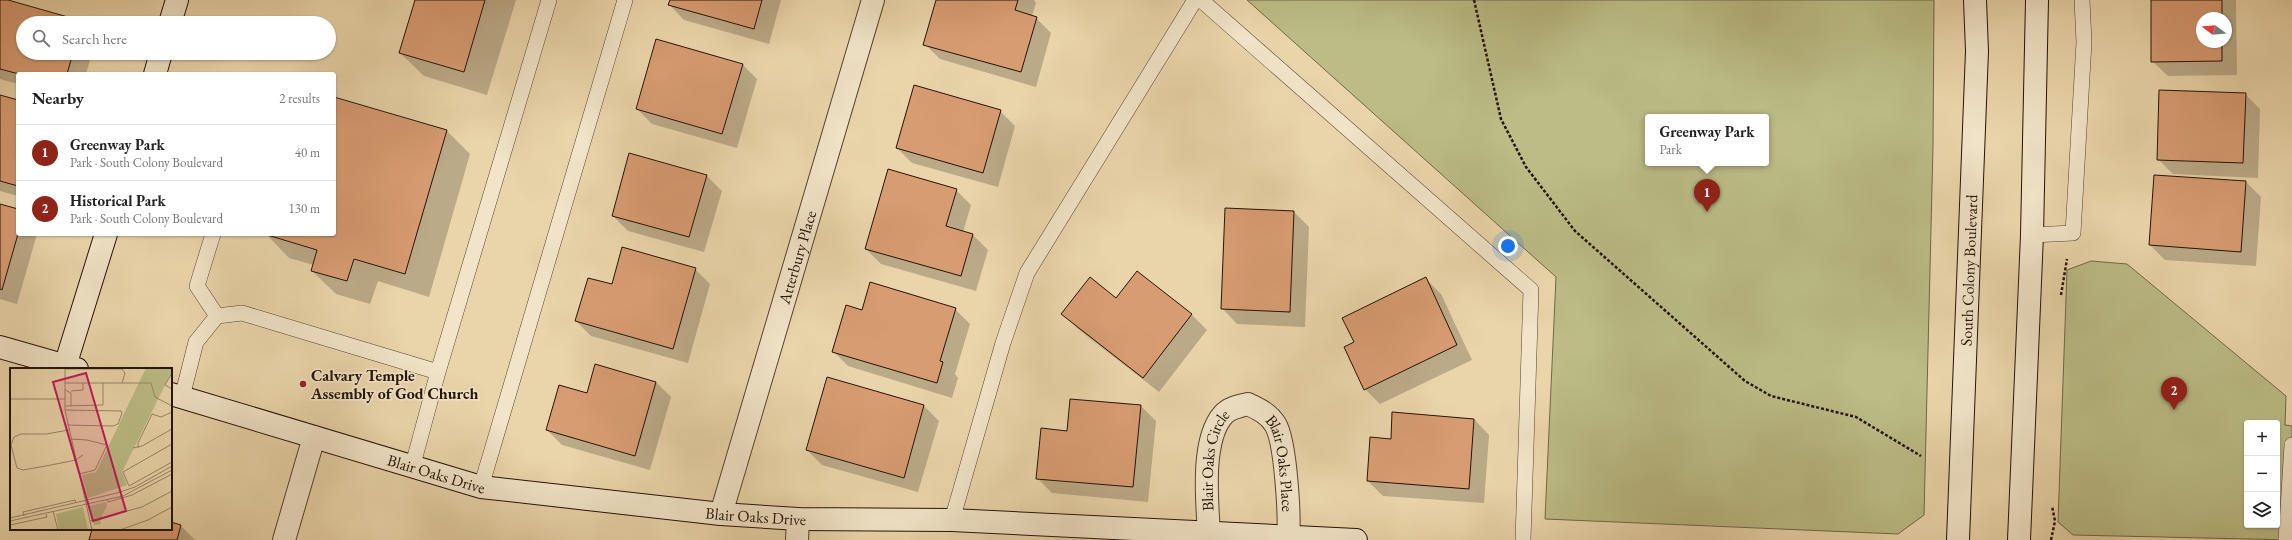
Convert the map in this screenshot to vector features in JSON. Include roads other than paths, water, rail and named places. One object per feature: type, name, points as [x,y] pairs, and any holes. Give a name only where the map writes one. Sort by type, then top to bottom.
[{"type":"street","points":[[172,16],[177,0]]},
{"type":"street","name":"Atterbury Place","points":[[721,514],[873,0]]},
{"type":"street","name":"South Colony Boulevard","points":[[1958,540],[1977,51],[1975,0]]},
{"type":"street","points":[[2019,540],[2032,235],[2037,0]]},
{"type":"street","points":[[156,72],[159,60]]},
{"type":"street","points":[[0,347],[71,367],[105,236]]},
{"type":"street","name":"Blair Oaks Drive","points":[[177,396],[412,468],[480,487],[721,514],[798,530],[952,520],[1288,538],[1356,540]]},
{"type":"street","name":"Blair Oaks Circle","points":[[1209,533],[1206,486],[1209,454],[1217,423],[1224,414],[1235,407],[1248,404]]},
{"type":"street","name":"Blair Oaks Place","points":[[1248,404],[1266,413],[1275,424],[1280,435],[1285,456],[1288,538]]},
{"type":"street","points":[[284,540],[314,437]]},
{"type":"lane","points":[[412,468],[438,372],[549,0]]},
{"type":"lane","points":[[480,487],[625,0]]},
{"type":"lane","points":[[952,520],[1003,343],[1027,273],[1195,0]]},
{"type":"lane","points":[[1201,0],[1531,290],[1523,540]]},
{"type":"lane","points":[[2032,235],[2073,233],[2084,42],[2082,0]]},
{"type":"lane","points":[[212,236],[198,286],[217,316]]},
{"type":"lane","points":[[177,396],[196,342],[217,316],[242,313],[438,372]]},
{"type":"lane","points":[[2286,540],[2292,445]]},
{"type":"place","name":"Greenway Park","points":[[1707,212]]},
{"type":"place","name":"Calvary Temple Assembly of God Church","points":[[303,384]]},
{"type":"place","name":"Historical Park","points":[[2174,410]]}]
